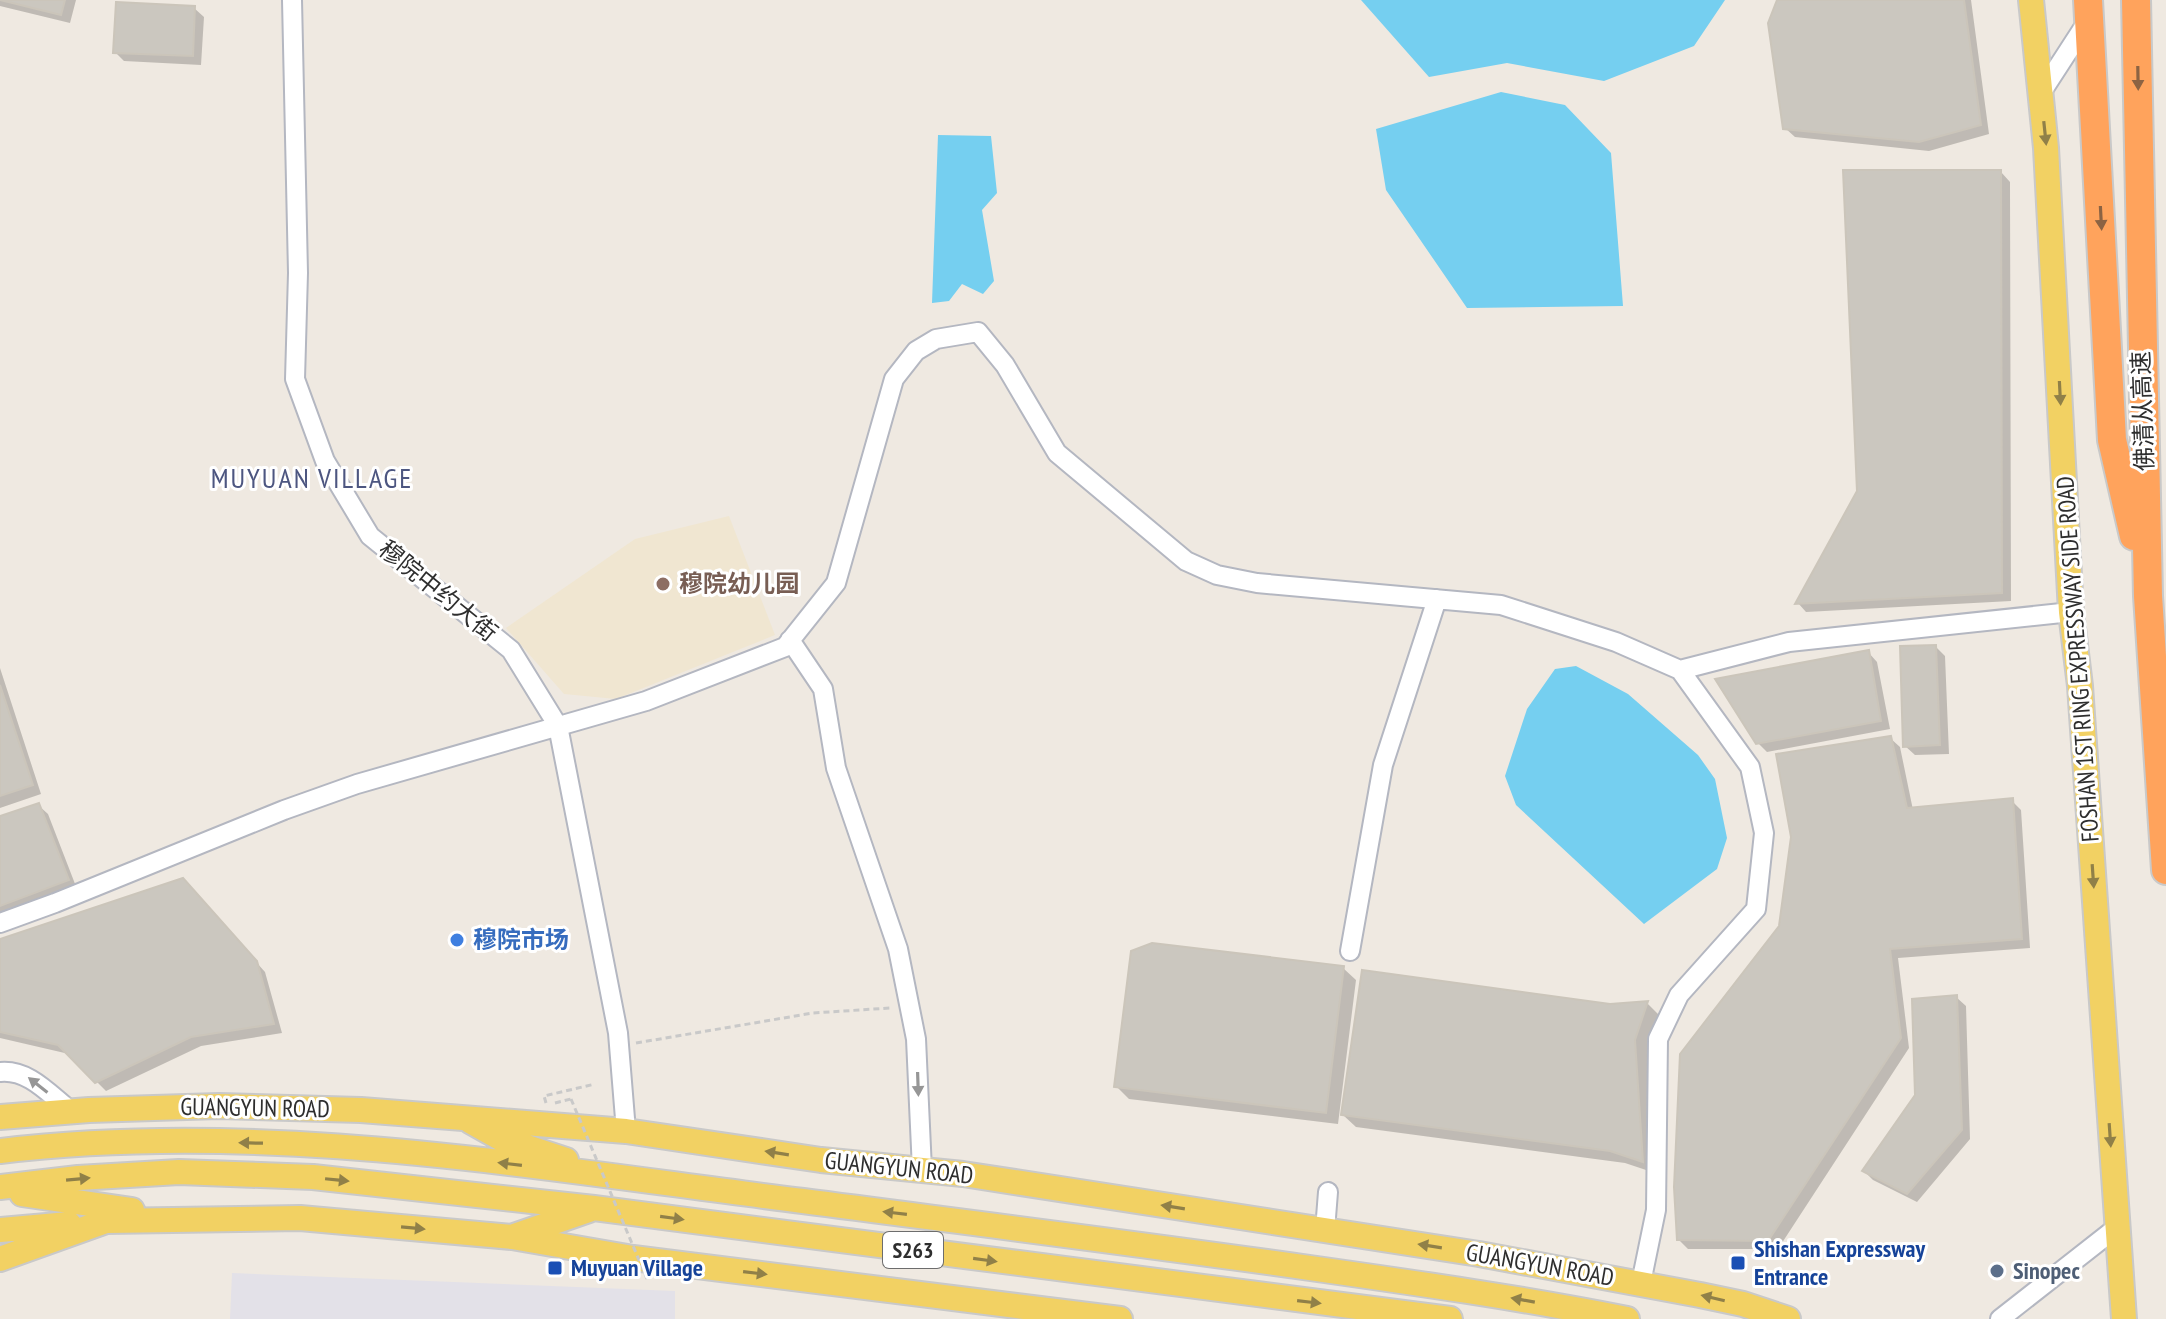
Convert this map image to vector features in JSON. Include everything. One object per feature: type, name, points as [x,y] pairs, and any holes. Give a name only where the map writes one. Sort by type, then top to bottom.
[{"type":"highway","name":"佛清从高速","points":[[2136,0],[2148,596],[2166,870]]},
{"type":"highway","points":[[2088,10],[2112,440],[2148,596]]},
{"type":"main road","name":"FOSHAN 1ST RING EXPRESSWAY SIDE ROAD","points":[[2031,0],[2041,93],[2071,612],[2082,702],[2124,1319]]},
{"type":"main road","name":"GUANGYUN ROAD","points":[[0,1117],[71,1111],[219,1106],[461,1116],[626,1131],[821,1160],[963,1174],[1479,1254],[1743,1304],[1788,1319]]},
{"type":"main road","points":[[461,1116],[502,1139],[615,1177]]},
{"type":"main road","name":"GUANGYUN ROAD","points":[[0,1151],[118,1141],[256,1143],[409,1151],[1250,1260],[1493,1294],[1627,1319]]},
{"type":"main road","name":"S263","points":[[0,1189],[78,1178],[179,1172],[313,1177],[594,1208],[1450,1319]]},
{"type":"main road","points":[[0,1189],[196,1218]]},
{"type":"main road","points":[[512,1237],[594,1208]]},
{"type":"main road","name":"S263","points":[[0,1259],[106,1221],[300,1218],[512,1237],[633,1258],[1120,1319]]},
{"type":"main road","points":[[0,1230],[106,1221]]},
{"type":"main road","points":[[2110,1319],[2118,1258]]},
{"type":"street","name":"穆院中约大街","points":[[292,0],[298,261],[295,379],[325,461],[370,536],[511,650],[558,726],[619,1046],[626,1131]]},
{"type":"street","points":[[2041,93],[2088,10]]},
{"type":"street","points":[[0,923],[357,784],[646,701],[785,647],[836,583],[894,379],[916,351],[936,339],[978,332],[1005,365],[1057,453],[1186,561],[1217,575],[1257,583],[1501,605],[1616,642],[1680,670],[1750,767],[1764,833],[1756,909],[1679,995],[1658,1039],[1656,1210],[1641,1283]]},
{"type":"street","points":[[1350,951],[1383,765],[1437,599]]},
{"type":"street","points":[[1680,670],[1789,642],[2071,612]]},
{"type":"street","points":[[790,640],[823,689],[836,768],[898,949],[916,1039],[922,1170]]},
{"type":"street","points":[[0,1072],[29,1077],[71,1111]]},
{"type":"street","points":[[1325,1230],[1328,1192]]},
{"type":"street","points":[[2000,1319],[2116,1228]]},
{"type":"path","points":[[619,1046],[813,1013],[910,1006]]},
{"type":"path","points":[[595,1084],[544,1096],[546,1105],[571,1099],[647,1279]]},
{"type":"shaded area","name":"穆院幼儿园","points":[[729,516],[775,635],[616,699],[564,694],[506,628],[635,539]]},
{"type":"shaded area","points":[[232,1273],[675,1291],[675,1319],[230,1319]]},
{"type":"water","points":[[1361,0],[1725,0],[1694,46],[1604,81],[1507,63],[1429,77]]},
{"type":"water","points":[[1501,92],[1565,105],[1611,153],[1623,306],[1467,308],[1386,190],[1376,129]]},
{"type":"water","points":[[938,135],[991,136],[997,193],[982,210],[994,281],[983,294],[962,284],[949,301],[932,303]]},
{"type":"water","points":[[1576,666],[1628,694],[1698,755],[1715,779],[1727,838],[1717,869],[1644,924],[1516,805],[1505,776],[1527,709],[1555,669]]},
{"type":"building","points":[[0,0],[65,0],[61,15]]},
{"type":"building","points":[[1777,0],[1964,0],[1981,125],[1919,142],[1783,129],[1768,23]]},
{"type":"building","points":[[116,2],[195,6],[193,56],[113,53]]},
{"type":"building","points":[[1843,170],[2001,170],[2002,593],[1795,604],[1857,491]]},
{"type":"building","points":[[1936,645],[1940,745],[1903,747],[1900,646]]},
{"type":"building","points":[[1869,650],[1881,721],[1756,744],[1715,679]]},
{"type":"building","points":[[0,685],[33,785],[0,796]]},
{"type":"building","points":[[1891,736],[1907,808],[2013,798],[2022,939],[1890,949],[1901,1038],[1768,1241],[1677,1240],[1674,1187],[1680,1054],[1779,926],[1791,837],[1776,754]]},
{"type":"building","points":[[39,803],[69,880],[0,906],[0,816]]},
{"type":"building","points":[[183,878],[257,961],[274,1024],[191,1037],[95,1083],[58,1045],[0,1032],[0,939]]},
{"type":"building","points":[[1152,943],[1344,966],[1326,1113],[1114,1087],[1131,951]]},
{"type":"building","points":[[1362,970],[1610,1004],[1648,1001],[1635,1040],[1643,1162],[1610,1151],[1341,1115]]},
{"type":"building","points":[[1957,995],[1962,1130],[1907,1194],[1862,1171],[1915,1095],[1912,999]]},
{"type":"place","name":"穆院幼儿园","points":[[663,584]]},
{"type":"place","name":"穆院市场","points":[[457,940]]},
{"type":"place","name":"Shishan Expressway Entrance","points":[[1738,1263]]},
{"type":"place","name":"Muyuan Village","points":[[555,1268]]},
{"type":"place","name":"Sinopec","points":[[1997,1271]]},
{"type":"district","name":"MUYUAN VILLAGE","points":[[312,478]]}]
